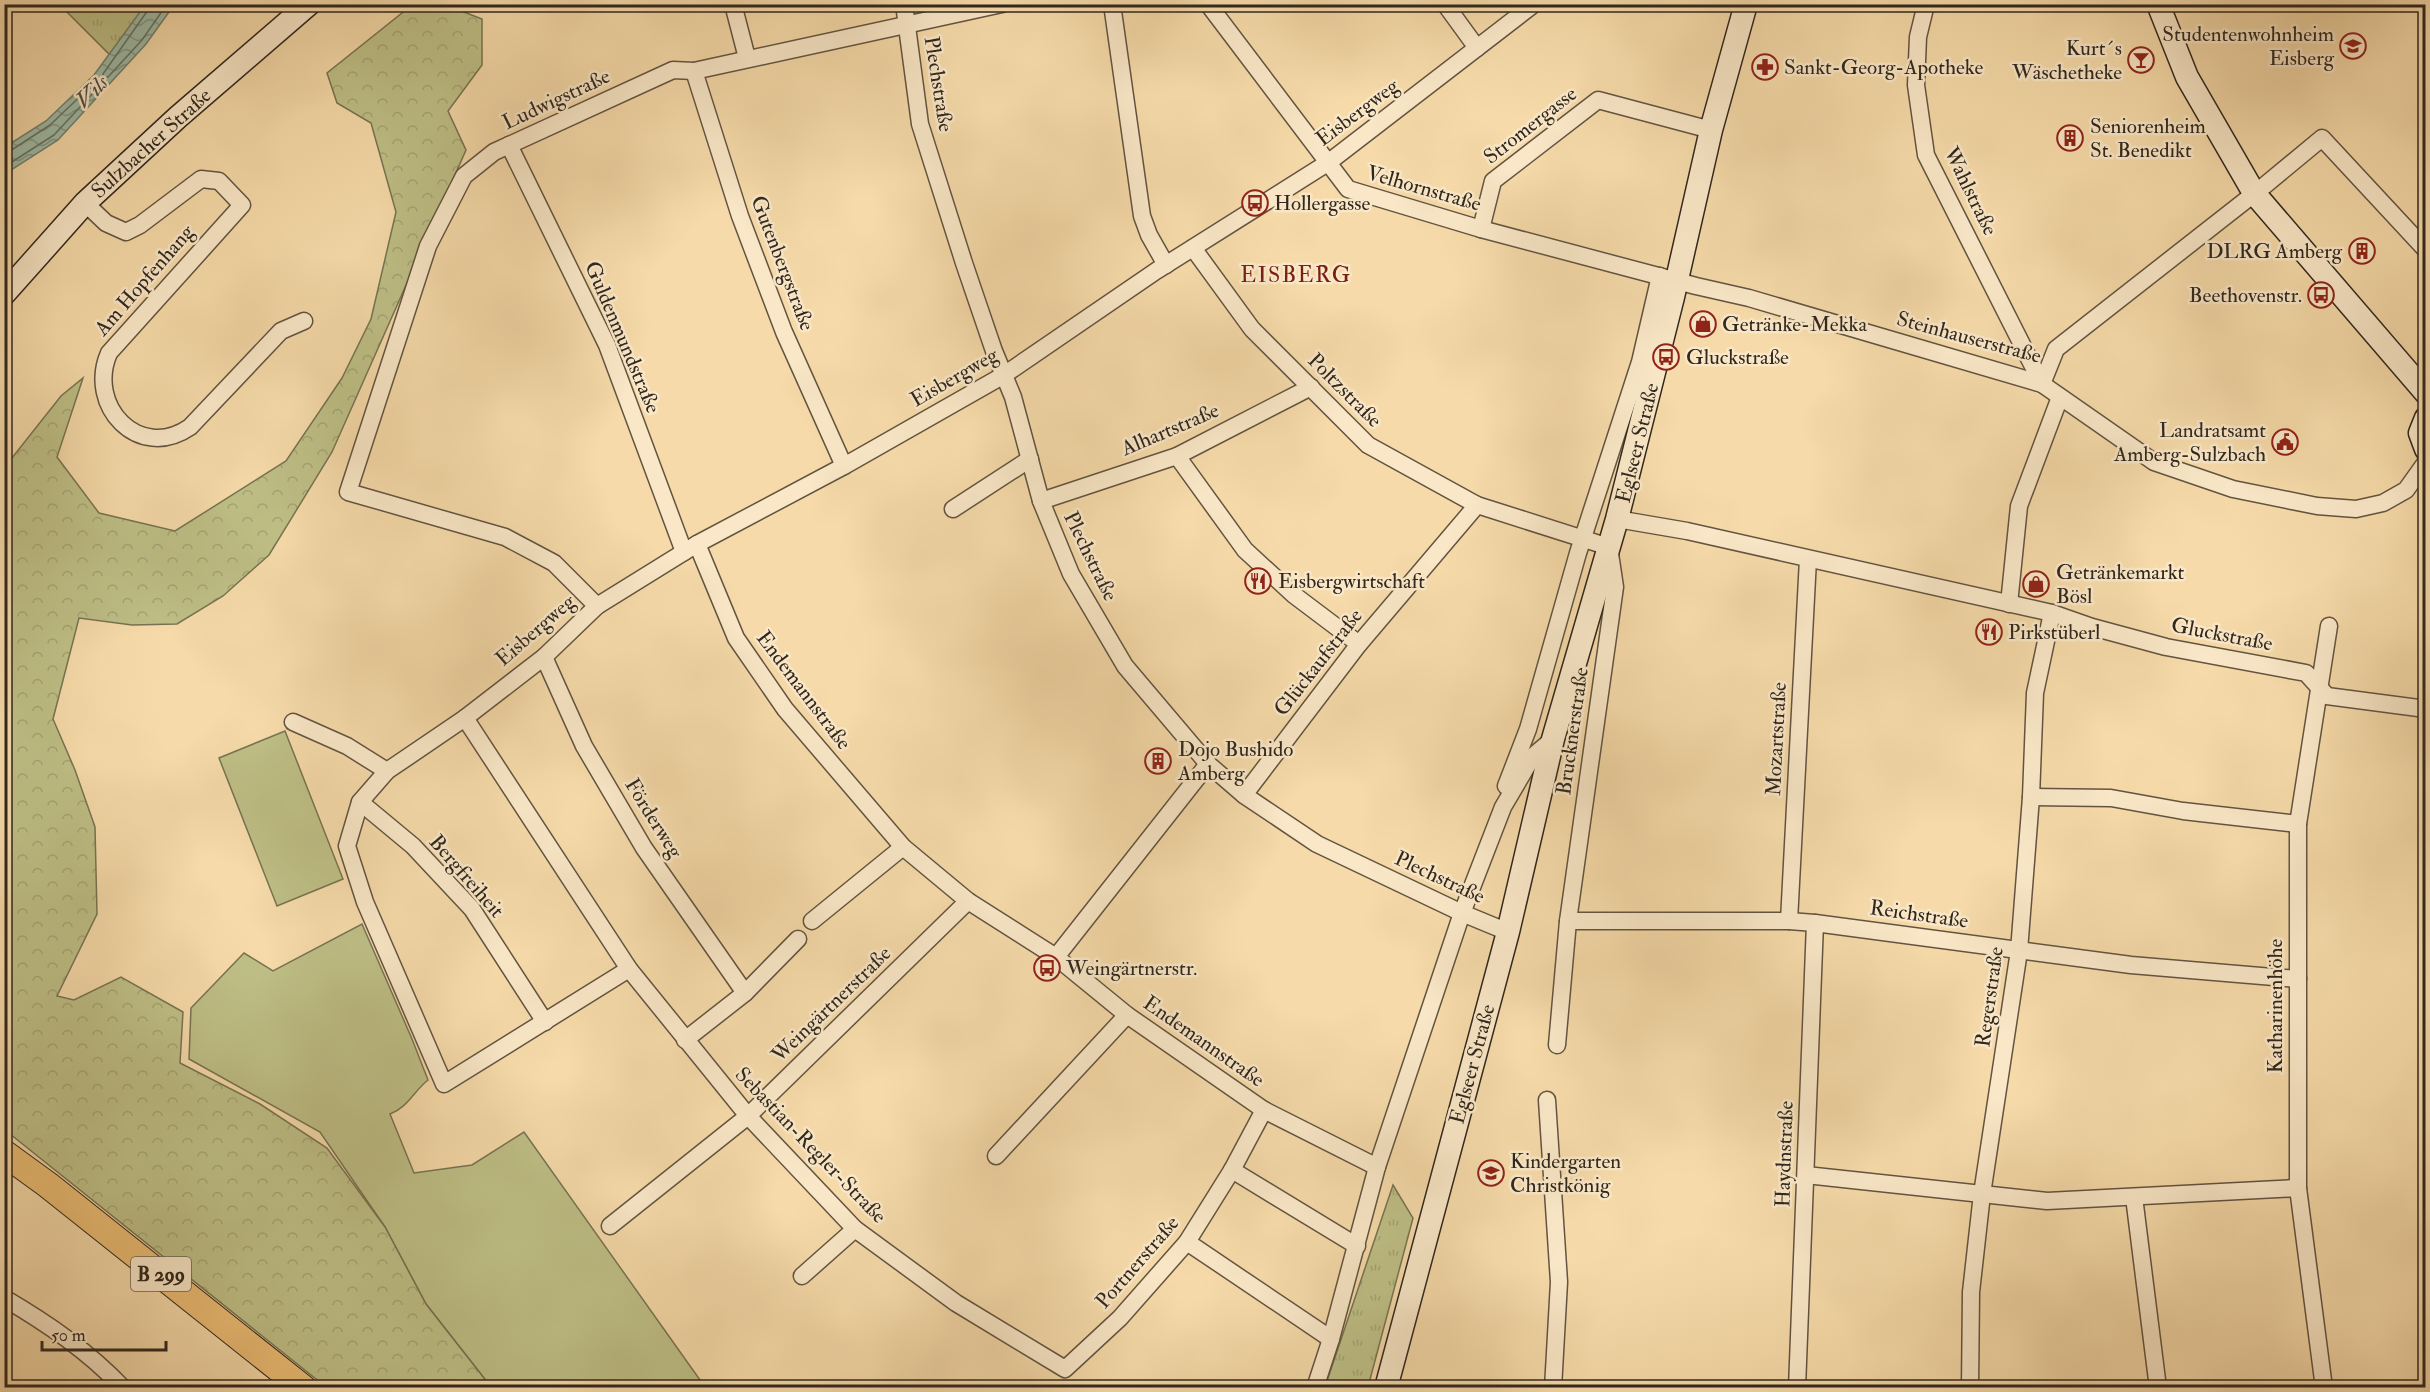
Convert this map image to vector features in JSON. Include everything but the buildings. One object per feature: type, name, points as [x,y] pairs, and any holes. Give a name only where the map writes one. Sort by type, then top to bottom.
[{"type":"main road","name":"B 299","points":[[11,1157],[303,1388]]},
{"type":"street","name":"Sulzbacher Straße","points":[[4,294],[85,203],[178,117],[309,4]]},
{"type":"street","points":[[733,4],[747,58]]},
{"type":"street","name":"Plechstraße","points":[[904,4],[920,124],[964,263],[1013,397],[1041,501],[1071,574],[1125,666],[1208,764],[1244,795],[1317,844],[1462,914],[1508,932]]},
{"type":"street","name":"Ludwigstraße","points":[[597,606],[554,563],[505,537],[348,492],[428,246],[464,176],[494,152],[673,70],[694,71],[1002,4]]},
{"type":"street","points":[[1112,4],[1142,216],[1149,236],[1166,265]]},
{"type":"street","name":"Velhornstraße","points":[[1208,4],[1348,189],[1481,229],[1669,278]]},
{"type":"street","points":[[1445,4],[1477,48]]},
{"type":"street","name":"Eisbergweg","points":[[545,1022],[444,1084],[365,902],[347,846],[360,802],[387,771],[465,718],[544,657],[597,606],[691,548],[844,466],[1004,375],[1166,265],[1329,162],[1534,4]]},
{"type":"street","name":"Eglseer Straße","points":[[1503,807],[1506,786],[1528,729],[1582,539],[1669,278],[1746,4]]},
{"type":"street","name":"Wahlstraße","points":[[1926,4],[1918,37],[1916,85],[1926,155],[2042,384]]},
{"type":"street","points":[[2158,4],[2187,77],[2254,193],[2426,393]]},
{"type":"street","name":"Gutenbergstraße","points":[[694,71],[740,216],[784,332],[844,466]]},
{"type":"street","name":"Stromergasse","points":[[1481,229],[1493,181],[1598,100],[1711,130]]},
{"type":"street","name":"Steinhauserstraße","points":[[1669,278],[1749,297],[2042,384],[2056,349],[2322,138],[2426,250]]},
{"type":"street","name":"Guldenmundstraße","points":[[509,145],[607,345],[691,548]]},
{"type":"street","name":"Am Hopfenhang","points":[[85,203],[106,223],[126,232],[140,225],[201,179],[219,181],[242,205],[109,353],[102,380],[105,396],[112,412],[125,427],[142,437],[163,438],[179,434],[190,427],[281,331],[304,321]]},
{"type":"street","name":"Poltzstraße","points":[[1193,248],[1252,329],[1368,445],[1477,505],[1609,547]]},
{"type":"street","name":"Eglseer Straße","points":[[1386,1388],[1508,932],[1553,739],[1617,519],[1669,278]]},
{"type":"street","points":[[2042,384],[2154,462],[2233,489],[2317,506],[2356,509],[2383,503],[2406,490],[2426,462]]},
{"type":"street","name":"Alhartstraße","points":[[1041,501],[1177,456],[1311,387]]},
{"type":"street","points":[[2009,604],[2019,506],[2060,397]]},
{"type":"street","points":[[2426,418],[2420,434],[2426,449]]},
{"type":"street","points":[[1177,456],[1245,550],[1294,596],[1359,644]]},
{"type":"street","points":[[953,509],[1030,459]]},
{"type":"street","name":"Glückaufstraße","points":[[1244,795],[1359,644],[1477,505]]},
{"type":"street","name":"Gluckstraße","points":[[1617,519],[1687,531],[2052,613],[2092,627],[2166,647],[2306,673],[2327,696],[2426,709]]},
{"type":"street","name":"Brucknerstraße","points":[[1557,1045],[1568,921],[1615,587],[1609,547]]},
{"type":"street","name":"Endemannstraße","points":[[691,548],[736,638],[785,709],[903,847],[968,901],[1056,957],[1127,1015],[1264,1110],[1377,1167]]},
{"type":"street","name":"Mozartstraße","points":[[1789,921],[1808,559]]},
{"type":"street","name":"Regerstraße","points":[[1970,1388],[1971,1292],[1982,1194],[2019,951],[2031,797],[2035,693],[2052,613]]},
{"type":"street","name":"Katharinenhöhe","points":[[2324,1388],[2298,1188],[2298,824],[2329,626]]},
{"type":"street","name":"Förderweg","points":[[544,657],[584,746],[644,848],[745,993]]},
{"type":"street","name":"Sebastian-Regler-Straße","points":[[465,718],[629,969],[684,1040],[748,1116],[855,1229],[956,1303],[1065,1370]]},
{"type":"street","points":[[293,722],[347,746],[387,771]]},
{"type":"street","name":"Eglseer Straße","points":[[1316,1388],[1377,1167],[1462,914],[1503,807],[1533,756],[1553,739]]},
{"type":"street","points":[[1056,957],[1208,764]]},
{"type":"street","points":[[2031,797],[2111,798],[2183,811],[2298,824]]},
{"type":"street","name":"Bergfreiheit","points":[[360,802],[413,846],[472,909],[545,1022]]},
{"type":"street","points":[[812,921],[903,847]]},
{"type":"street","name":"Weingärtnerstraße","points":[[610,1226],[748,1116],[968,901]]},
{"type":"street","name":"Reichstraße","points":[[1568,921],[1815,923],[2131,965],[2298,979]]},
{"type":"street","name":"Haydnstraße","points":[[1797,1388],[1815,923]]},
{"type":"street","points":[[684,1040],[745,993],[798,939]]},
{"type":"street","points":[[545,1022],[629,969]]},
{"type":"street","points":[[996,1156],[1127,1015]]},
{"type":"street","points":[[1547,1100],[1559,1282],[1553,1388]]},
{"type":"street","name":"Portnerstraße","points":[[1065,1370],[1120,1318],[1187,1242],[1232,1170],[1264,1110]]},
{"type":"street","points":[[1232,1170],[1357,1246]]},
{"type":"street","points":[[1806,1175],[2047,1201],[2298,1188]]},
{"type":"street","points":[[2134,1197],[2158,1388]]},
{"type":"street","points":[[802,1276],[855,1229]]},
{"type":"street","points":[[1187,1242],[1331,1339]]},
{"type":"street","points":[[4,1298],[46,1322],[100,1364],[123,1388]]},
{"type":"green space","points":[[60,5],[155,5],[116,61]]},
{"type":"green space","points":[[412,5],[446,5],[482,19],[482,65],[448,111],[466,150],[332,452],[269,555],[223,596],[177,624],[132,625],[79,618],[53,719],[75,770],[95,827],[97,914],[57,996],[74,1000],[121,977],[183,1012],[180,1063],[260,1104],[327,1148],[385,1227],[426,1304],[491,1387],[326,1387],[5,1130],[4,468],[61,396],[83,378],[57,457],[99,513],[175,531],[286,461],[342,378],[371,319],[396,212],[371,123],[337,103],[327,73]]},
{"type":"green space","points":[[285,731],[343,879],[277,906],[219,758]]},
{"type":"green space","points":[[362,924],[428,1080],[406,1104],[390,1114],[414,1173],[472,1165],[524,1132],[705,1387],[491,1387],[426,1304],[385,1227],[320,1132],[189,1059],[191,1008],[244,953],[273,971]]},
{"type":"green space","points":[[1393,1185],[1413,1218],[1368,1387],[1325,1387]]},
{"type":"water","name":"Vils","points":[[145,5],[174,5],[146,44],[58,140],[5,174],[5,147],[46,121],[94,75]]},
{"type":"place","name":"Studentenwohnheim Eisberg","points":[[2353,46]]},
{"type":"place","name":"Kurt´s Wäschetheke","points":[[2141,60]]},
{"type":"place","name":"Sankt-Georg-Apotheke","points":[[1765,67]]},
{"type":"place","name":"Seniorenheim St. Benedikt","points":[[2070,138]]},
{"type":"place","name":"Hollergasse","points":[[1255,203]]},
{"type":"place","name":"DLRG Amberg","points":[[2362,251]]},
{"type":"place","name":"Beethovenstr.","points":[[2321,295]]},
{"type":"place","name":"Getränke-Mekka","points":[[1703,324]]},
{"type":"place","name":"Gluckstraße","points":[[1666,357]]},
{"type":"place","name":"Landratsamt Amberg-Sulzbach","points":[[2285,442]]},
{"type":"place","name":"Eisbergwirtschaft","points":[[1258,581]]},
{"type":"place","name":"Getränkemarkt Bösl","points":[[2036,584]]},
{"type":"place","name":"Pirkstüberl","points":[[1989,632]]},
{"type":"place","name":"Dojo Bushido Amberg","points":[[1158,761]]},
{"type":"place","name":"Weingärtnerstr.","points":[[1047,968]]},
{"type":"place","name":"Kindergarten Christkönig","points":[[1491,1173]]},
{"type":"district","name":"EISBERG","points":[[1296,274]]}]
